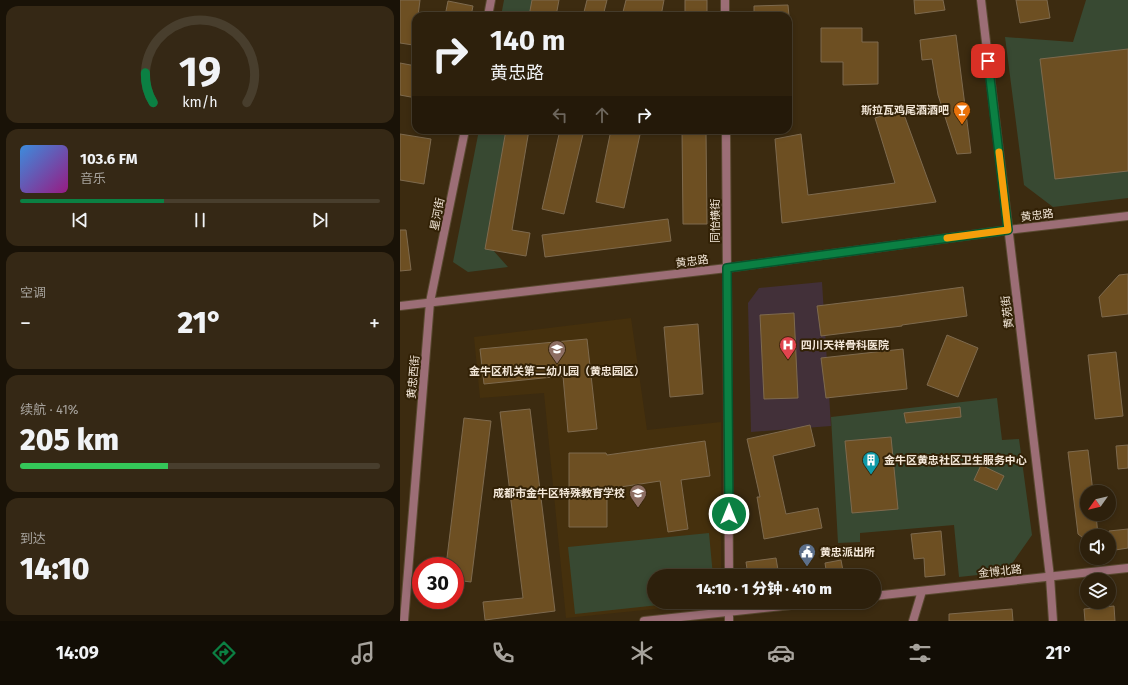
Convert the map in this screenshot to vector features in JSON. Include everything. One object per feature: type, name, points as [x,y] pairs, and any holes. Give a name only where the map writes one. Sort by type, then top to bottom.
[{"type":"street","points":[[489,12],[491,0]]},
{"type":"street","points":[[725,0],[725,12]]},
{"type":"street","name":"黄苑街","points":[[981,0],[1054,621]]},
{"type":"street","name":"星河街","points":[[430,302],[464,134]]},
{"type":"street","name":"同怡横街","points":[[726,134],[729,569]]},
{"type":"street","name":"黄忠路","points":[[400,306],[727,268],[1008,230],[1128,216]]},
{"type":"street","name":"黄忠西街","points":[[404,621],[430,302]]},
{"type":"street","name":"金博北路","points":[[881,595],[1128,568]]},
{"type":"street","points":[[913,621],[922,591]]},
{"type":"street","points":[[644,621],[756,609]]},
{"type":"street","points":[[729,612],[730,621]]},
{"type":"shaded area","name":"四川天祥骨科医院","points":[[822,282],[831,426],[751,432],[748,303],[759,288]]},
{"type":"shaded area","name":"成都市金牛区特殊教育学校","points":[[631,318],[647,430],[721,422],[721,569],[647,569],[647,609],[654,609],[566,618],[544,393],[480,398],[474,337]]},
{"type":"green space","points":[[504,0],[535,0],[534,12],[502,12]]},
{"type":"green space","points":[[1086,0],[1128,0],[1128,198],[1053,207],[1024,185],[1005,37],[1073,42]]},
{"type":"green space","points":[[478,134],[512,134],[492,249],[508,267],[468,272],[453,262]]},
{"type":"green space","points":[[997,398],[1002,440],[1019,439],[1032,535],[1006,572],[959,577],[954,525],[860,533],[860,542],[838,543],[831,417]]},
{"type":"green space","points":[[709,533],[712,569],[647,569],[647,606],[575,614],[568,547]]},
{"type":"building","points":[[400,0],[420,0],[418,12],[412,12],[412,45],[400,43]]},
{"type":"building","points":[[532,0],[559,0],[557,12],[530,12]]},
{"type":"building","points":[[587,0],[607,0],[604,12],[584,12]]},
{"type":"building","points":[[626,0],[664,0],[662,12],[623,12]]},
{"type":"building","points":[[685,0],[707,0],[707,12],[685,12]]},
{"type":"building","points":[[914,0],[943,0],[945,10],[915,14]]},
{"type":"building","points":[[1016,0],[1047,0],[1050,18],[1020,23]]},
{"type":"building","points":[[448,1],[473,6],[472,12],[446,12]]},
{"type":"building","points":[[788,5],[789,12],[754,12],[754,6]]},
{"type":"building","points":[[821,28],[862,28],[862,42],[878,42],[878,84],[843,85],[843,62],[821,62]]},
{"type":"building","points":[[956,35],[971,153],[957,154],[938,95],[932,59],[922,60],[920,40]]},
{"type":"building","points":[[1128,49],[1128,171],[1055,179],[1040,59]]},
{"type":"building","points":[[400,63],[412,65],[412,97],[400,95]]},
{"type":"building","points":[[902,109],[936,202],[782,223],[775,139],[801,134],[808,195],[895,183],[875,118]]},
{"type":"building","points":[[400,134],[431,139],[424,184],[400,180]]},
{"type":"building","points":[[505,134],[528,134],[512,230],[530,233],[526,256],[485,249]]},
{"type":"building","points":[[559,134],[583,134],[564,214],[542,209]]},
{"type":"building","points":[[610,134],[640,134],[624,208],[596,202]]},
{"type":"building","points":[[682,134],[706,134],[707,224],[683,224]]},
{"type":"building","points":[[668,219],[671,241],[545,257],[542,235]]},
{"type":"building","points":[[400,230],[406,230],[411,270],[400,271]]},
{"type":"building","points":[[1128,274],[1128,314],[1102,317],[1099,297],[1119,275]]},
{"type":"building","points":[[963,287],[967,316],[821,336],[817,306]]},
{"type":"building","points":[[794,313],[798,398],[764,399],[760,315]]},
{"type":"building","points":[[698,324],[703,394],[670,397],[664,327]]},
{"type":"building","points":[[947,335],[978,348],[958,397],[927,385]]},
{"type":"building","points":[[587,339],[597,429],[568,432],[563,376],[484,384],[480,349]]},
{"type":"building","points":[[903,349],[907,389],[826,398],[821,358]]},
{"type":"building","points":[[1116,352],[1123,416],[1095,419],[1088,355]]},
{"type":"building","points":[[960,407],[961,417],[906,423],[904,413]]},
{"type":"building","points":[[530,409],[555,611],[485,620],[483,602],[523,598],[500,412]]},
{"type":"building","points":[[464,418],[491,421],[471,582],[464,581],[464,557],[447,557]]},
{"type":"building","points":[[810,425],[815,446],[773,456],[786,514],[818,508],[822,528],[764,539],[757,497],[760,497],[747,439]]},
{"type":"building","name":"金牛区黄忠社区卫生服务中心","points":[[891,437],[898,509],[852,513],[845,441]]},
{"type":"building","points":[[705,441],[710,476],[681,480],[688,529],[668,532],[660,481],[607,489],[607,527],[569,527],[569,453],[606,453],[607,455]]},
{"type":"building","points":[[1128,445],[1128,468],[1118,469],[1116,446]]},
{"type":"building","points":[[1088,450],[1092,485],[1080,485],[1080,521],[1097,521],[1097,529],[1080,529],[1080,536],[1078,534],[1068,452]]},
{"type":"building","points":[[981,465],[1004,476],[997,490],[974,480]]},
{"type":"building","points":[[1128,529],[1128,548],[1116,550],[1116,530]]},
{"type":"building","points":[[941,531],[945,575],[925,577],[924,558],[914,559],[911,534]]},
{"type":"building","points":[[776,558],[778,569],[747,569],[746,562]]},
{"type":"building","points":[[841,560],[843,569],[826,569],[825,563]]},
{"type":"building","points":[[1012,609],[1013,621],[949,621],[949,614]]},
{"type":"building","points":[[1084,609],[1114,609],[1115,621],[1085,621]]},
{"type":"slow traffic","points":[[947,238],[1008,230],[999,152]]},
{"type":"place","name":"斯拉瓦鸡尾酒酒吧","points":[[962,125]]},
{"type":"place","name":"四川天祥骨科医院","points":[[788,360]]},
{"type":"place","name":"金牛区机关第二幼儿园（黄忠园区）","points":[[557,364]]},
{"type":"place","name":"金牛区黄忠社区卫生服务中心","points":[[871,475]]},
{"type":"place","name":"成都市金牛区特殊教育学校","points":[[638,508]]},
{"type":"place","name":"黄忠派出所","points":[[807,567]]},
{"type":"route","points":[[729,514],[727,268],[1008,230],[988,61]]}]
